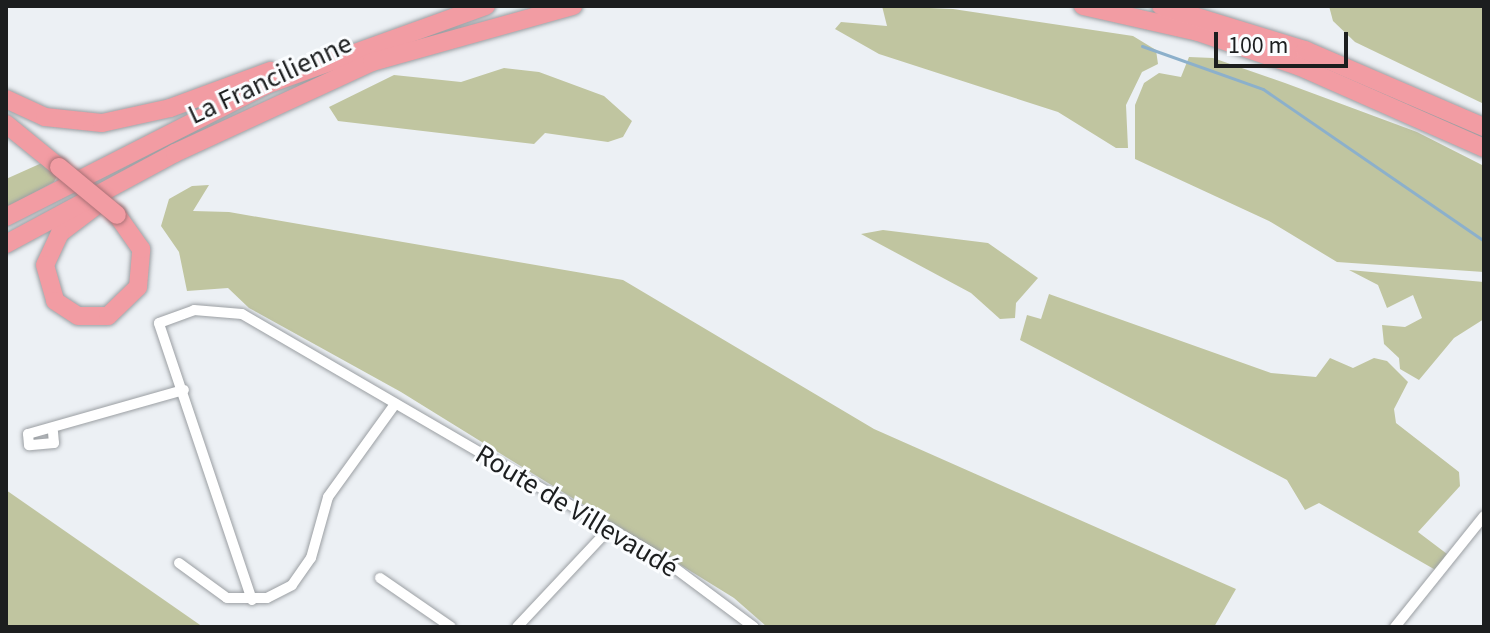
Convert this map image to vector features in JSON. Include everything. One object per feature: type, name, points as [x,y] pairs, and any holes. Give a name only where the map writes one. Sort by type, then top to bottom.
[{"type":"highway","name":"La Francilienne","points":[[6,217],[237,99],[338,56],[486,6]]},
{"type":"highway","name":"La Francilienne","points":[[6,244],[107,188],[372,62],[573,6]]},
{"type":"highway","points":[[1083,6],[1198,32],[1298,66],[1484,148]]},
{"type":"highway","points":[[1161,6],[1305,50],[1484,127]]},
{"type":"highway","points":[[6,99],[45,117],[102,123],[170,108],[321,53],[338,56]]},
{"type":"highway","points":[[6,124],[59,167],[117,215],[141,249],[135,295],[108,316],[71,313],[48,290],[48,253],[107,188]]},
{"type":"street","name":"Route de Villevaudé","points":[[184,390],[159,323],[210,308],[242,314],[610,528],[754,627]]},
{"type":"street","points":[[53,432],[184,390],[252,600]]},
{"type":"street","points":[[179,563],[214,591],[252,600],[280,593],[302,574],[328,497],[395,404]]},
{"type":"street","points":[[1395,627],[1484,516]]},
{"type":"street","points":[[517,627],[610,528]]},
{"type":"street","points":[[380,578],[451,627]]},
{"type":"green space","points":[[882,6],[953,9],[1133,36],[1156,50],[1158,64],[1142,72],[1126,105],[1128,148],[1116,148],[1058,112],[879,54],[835,29],[841,22],[887,26]]},
{"type":"green space","points":[[1329,6],[1484,6],[1484,104],[1355,42],[1333,21]]},
{"type":"green space","points":[[1189,57],[1213,58],[1285,83],[1417,132],[1484,166],[1484,272],[1337,262],[1269,221],[1135,159],[1135,105],[1144,83],[1159,73],[1181,77]]},
{"type":"green space","points":[[504,68],[539,72],[604,96],[632,121],[623,137],[608,142],[545,133],[534,144],[338,121],[329,107],[394,75],[461,82]]},
{"type":"green space","points":[[44,162],[58,174],[54,182],[6,208],[6,179]]},
{"type":"green space","points":[[209,185],[193,211],[229,212],[623,280],[874,429],[1236,589],[1214,627],[767,627],[734,598],[401,392],[249,308],[228,288],[187,291],[179,252],[161,226],[169,199],[192,186]]},
{"type":"green space","points":[[883,230],[988,243],[1038,278],[1016,303],[1015,318],[1000,319],[971,293],[861,234]]},
{"type":"green space","points":[[1349,270],[1484,282],[1484,319],[1454,338],[1419,380],[1400,369],[1399,358],[1384,344],[1382,325],[1405,327],[1422,318],[1413,295],[1387,308],[1378,285]]},
{"type":"green space","points":[[1049,294],[1271,373],[1316,377],[1330,358],[1353,368],[1374,358],[1387,361],[1408,382],[1394,409],[1396,423],[1459,472],[1460,486],[1418,532],[1451,557],[1439,572],[1319,503],[1305,510],[1287,480],[1020,340],[1027,315],[1041,319]]},
{"type":"green space","points":[[6,490],[203,627],[6,627]]},
{"type":"waterway","points":[[1142,46],[1263,89],[1484,241]]}]
